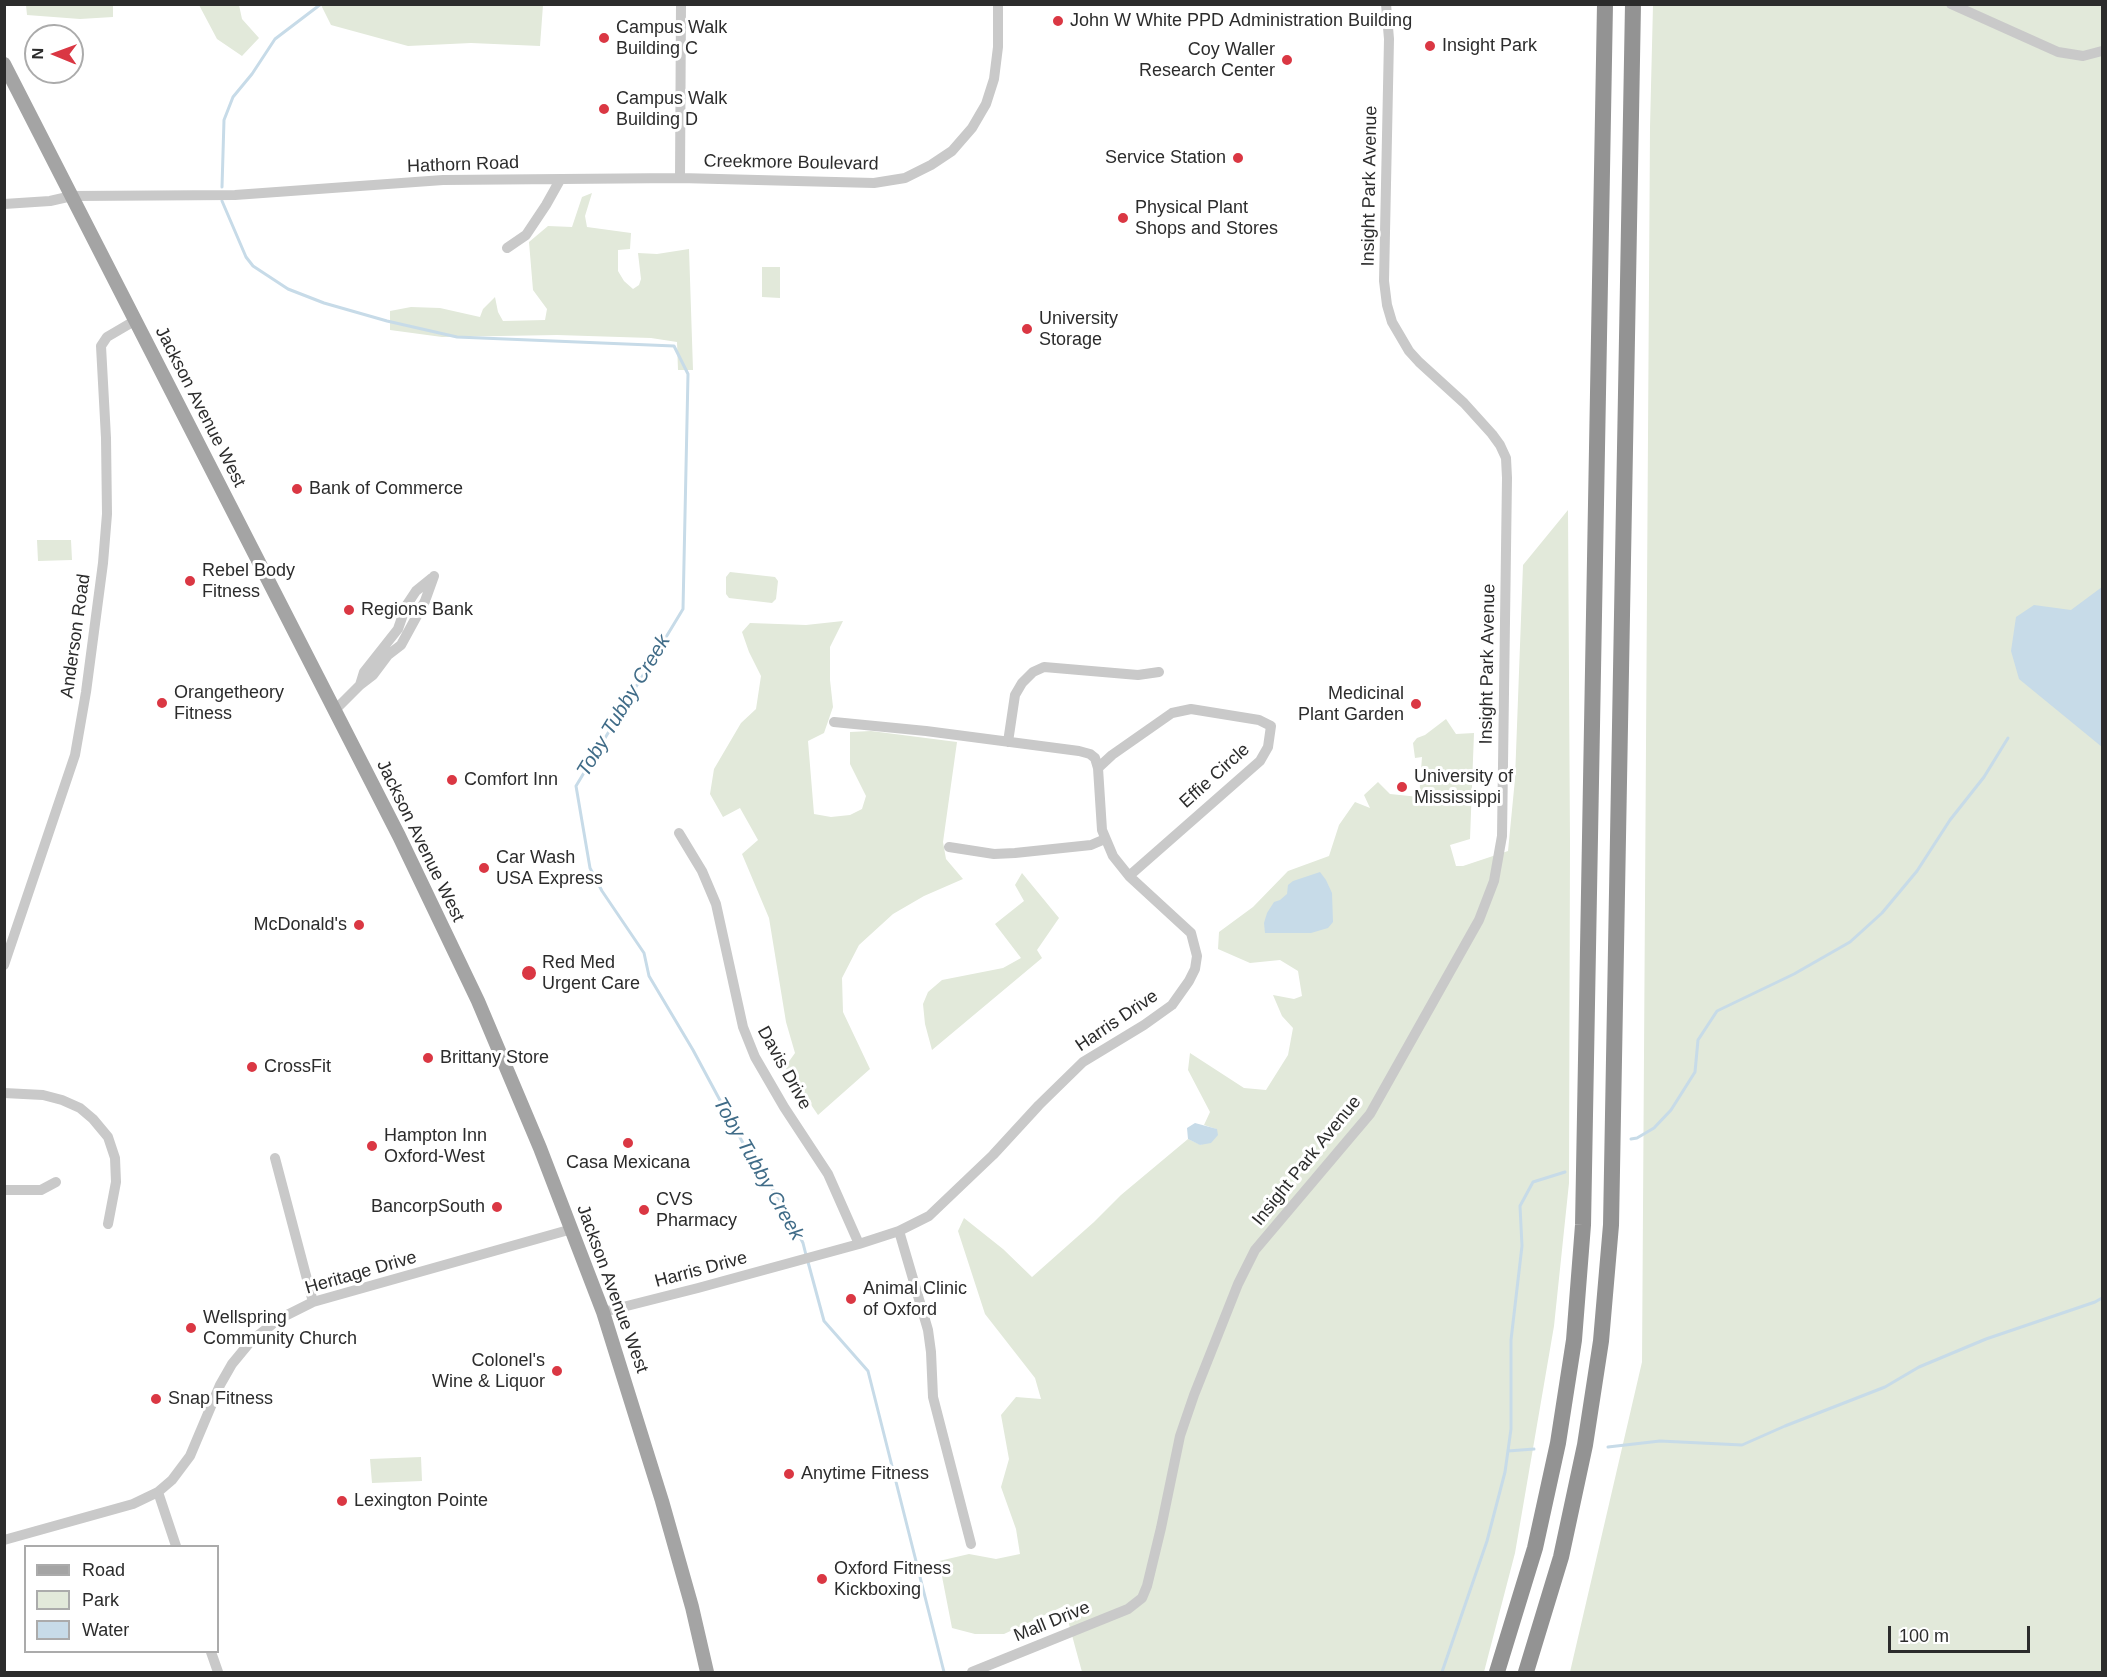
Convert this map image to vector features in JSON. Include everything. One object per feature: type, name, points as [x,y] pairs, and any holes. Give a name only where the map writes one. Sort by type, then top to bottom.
[{"type":"highway","points":[[1497,1672],[1535,1548],[1558,1443],[1574,1340],[1583,1225],[1605,4]]},
{"type":"highway","points":[[1526,1672],[1561,1557],[1586,1445],[1601,1341],[1611,1226],[1634,4]]},
{"type":"main road","name":"Jackson Avenue West","points":[[4,64],[399,836],[478,1001],[540,1148],[603,1312],[644,1437],[707,1672]]},
{"type":"street","points":[[680,178],[681,4]]},
{"type":"street","name":"Creekmore Boulevard","points":[[680,178],[874,183],[905,178],[931,165],[952,151],[972,128],[986,104],[994,79],[998,47],[998,4]]},
{"type":"street","name":"Insight Park Avenue","points":[[1142,1598],[1156,1551],[1180,1436],[1238,1284],[1255,1250],[1370,1114],[1479,920],[1494,881],[1502,836],[1506,458],[1492,434],[1464,403],[1409,351],[1392,322],[1387,306],[1384,281],[1389,39],[1386,4]]},
{"type":"street","points":[[1951,4],[2058,52],[2083,56],[2103,51]]},
{"type":"street","name":"Hathorn Road","points":[[4,204],[32,203],[72,196],[235,195],[443,180],[680,178]]},
{"type":"street","points":[[507,248],[526,235],[560,180]]},
{"type":"street","name":"Anderson Road","points":[[4,965],[75,755],[86,692],[107,514],[106,438],[100,346],[107,337],[136,320]]},
{"type":"street","points":[[335,710],[401,645],[434,576],[416,591],[406,606],[398,629],[364,672],[360,685]]},
{"type":"street","points":[[1008,742],[1015,695],[1022,683],[1033,672],[1044,667],[1138,675],[1159,672]]},
{"type":"street","name":"Effie Circle","points":[[1098,768],[1112,755],[1172,713],[1191,709],[1259,720],[1271,726],[1268,747],[1260,761],[1129,876]]},
{"type":"street","points":[[834,722],[926,731],[1087,752],[1095,758],[1098,768]]},
{"type":"street","name":"Harris Drive","points":[[603,1312],[859,1244],[899,1231],[929,1216],[993,1155],[1083,1062],[1172,1005],[1195,969],[1197,957],[1191,933],[1129,876],[1113,856],[1105,839],[1098,768]]},
{"type":"street","name":"Davis Drive","points":[[679,833],[702,871],[716,904],[743,1027],[755,1057],[784,1107],[828,1174],[859,1244]]},
{"type":"street","points":[[949,848],[994,854],[1015,853],[1091,845],[1105,839]]},
{"type":"street","points":[[4,1093],[43,1095],[62,1100],[80,1108],[108,1137],[115,1158],[116,1182],[108,1224]]},
{"type":"street","points":[[275,1158],[313,1302]]},
{"type":"street","points":[[4,1190],[41,1190],[56,1182]]},
{"type":"street","name":"Heritage Drive","points":[[4,1540],[133,1504],[158,1492],[172,1480],[190,1456],[220,1385],[232,1364],[251,1341],[279,1319],[313,1302],[572,1229]]},
{"type":"street","points":[[899,1231],[928,1330],[933,1396],[972,1544]]},
{"type":"street","points":[[158,1492],[176,1545]]},
{"type":"street","name":"Mall Drive","points":[[972,1672],[1128,1609],[1142,1598]]},
{"type":"street","points":[[211,1653],[218,1672]]},
{"type":"green space","points":[[26,5],[113,5],[113,17],[80,19],[27,15]]},
{"type":"green space","points":[[199,5],[239,5],[242,19],[259,38],[242,56],[217,39]]},
{"type":"green space","points":[[321,5],[543,5],[540,46],[471,43],[408,46],[331,25]]},
{"type":"green space","points":[[1653,5],[2102,5],[2102,1672],[1570,1672],[1642,1362],[1650,127]]},
{"type":"green space","points":[[592,193],[585,216],[587,227],[631,233],[630,249],[618,250],[618,271],[633,289],[639,285],[641,279],[638,253],[657,254],[689,249],[693,370],[678,370],[677,342],[651,338],[557,335],[442,337],[390,330],[390,311],[411,307],[440,308],[480,317],[483,309],[495,297],[498,312],[503,321],[545,320],[547,309],[533,290],[529,242],[548,226],[572,227],[582,197]]},
{"type":"green space","points":[[762,267],[780,267],[780,298],[762,297]]},
{"type":"green space","points":[[1568,510],[1569,1183],[1554,1326],[1515,1553],[1484,1672],[1082,1672],[1064,1606],[1004,1634],[975,1634],[952,1628],[939,1561],[969,1554],[996,1559],[1020,1554],[1016,1529],[1001,1487],[1009,1459],[1001,1415],[1016,1397],[1041,1399],[1035,1378],[985,1314],[958,1231],[964,1218],[1003,1249],[1032,1277],[1121,1195],[1188,1139],[1201,1145],[1216,1129],[1204,1125],[1210,1112],[1188,1070],[1190,1053],[1244,1088],[1266,1090],[1288,1055],[1293,1028],[1282,1016],[1273,995],[1294,999],[1302,996],[1298,971],[1280,960],[1250,963],[1218,949],[1219,932],[1253,907],[1288,871],[1329,856],[1339,825],[1355,802],[1370,808],[1364,795],[1378,782],[1390,794],[1419,797],[1422,757],[1415,758],[1413,743],[1446,719],[1456,734],[1474,733],[1470,839],[1450,845],[1456,866],[1463,866],[1508,851],[1515,779],[1523,565]]},
{"type":"green space","points":[[37,540],[71,540],[72,560],[38,561]]},
{"type":"green space","points":[[730,572],[775,577],[778,581],[776,599],[772,603],[729,598],[726,594],[726,577]]},
{"type":"green space","points":[[843,621],[830,647],[833,707],[824,733],[808,741],[814,814],[831,817],[850,815],[862,809],[866,796],[850,764],[850,732],[871,731],[957,742],[943,842],[946,859],[963,879],[924,896],[893,914],[859,945],[842,978],[843,1012],[870,1069],[818,1115],[785,1067],[795,1053],[786,1022],[769,918],[742,854],[758,840],[740,808],[723,817],[710,794],[714,769],[741,723],[756,709],[761,676],[742,632],[750,623],[806,625]]},
{"type":"green space","points":[[1022,873],[1059,918],[1037,950],[1042,958],[932,1050],[925,1024],[923,1004],[928,992],[942,980],[1003,968],[1021,958],[995,924],[1024,901],[1015,885]]},
{"type":"green space","points":[[421,1457],[422,1481],[372,1483],[370,1459]]},
{"type":"water","points":[[2102,587],[2102,747],[2019,679],[2011,651],[2016,617],[2034,605],[2071,610]]},
{"type":"water","points":[[1320,872],[1332,893],[1333,922],[1328,928],[1311,933],[1265,933],[1264,923],[1267,913],[1274,902],[1287,894],[1288,885],[1293,881]]},
{"type":"water","points":[[1195,1123],[1217,1129],[1218,1135],[1211,1143],[1200,1145],[1188,1139],[1187,1128]]},
{"type":"waterway","name":"Toby Tubby Creek","points":[[222,187],[224,120],[233,97],[252,74],[275,39],[321,4]]},
{"type":"waterway","name":"Toby Tubby Creek","points":[[222,201],[246,257],[253,266],[288,289],[324,303],[387,321],[457,337],[674,346],[688,374],[683,609],[576,786],[590,868],[602,891],[644,953],[649,976],[693,1050],[744,1145],[788,1213],[803,1243],[806,1255]]},
{"type":"waterway","points":[[1631,1139],[1654,1128],[1671,1110],[1695,1072],[1698,1040],[1717,1011],[1794,974],[1850,942],[1882,913],[1917,871],[1950,820],[1984,777],[2008,738]]},
{"type":"waterway","points":[[1442,1672],[1487,1541],[1505,1472],[1511,1429],[1511,1340],[1522,1246],[1520,1206],[1533,1182],[1565,1172]]},
{"type":"waterway","name":"Toby Tubby Creek","points":[[808,1262],[824,1321],[868,1371],[944,1672]]},
{"type":"waterway","points":[[1608,1447],[1660,1441],[1742,1445],[1885,1387],[1919,1367],[1986,1339],[2102,1298]]},
{"type":"waterway","points":[[1508,1451],[1534,1449]]},
{"type":"place","name":"John W White PPD Administration Building","points":[[1058,21]]},
{"type":"place","name":"Campus Walk Building C","points":[[604,38]]},
{"type":"place","name":"Insight Park","points":[[1430,46]]},
{"type":"place","name":"Coy Waller Research Center","points":[[1287,60]]},
{"type":"place","name":"Campus Walk Building D","points":[[604,109]]},
{"type":"place","name":"Service Station","points":[[1238,158]]},
{"type":"place","name":"Physical Plant Shops and Stores","points":[[1123,218]]},
{"type":"place","name":"University Storage","points":[[1027,329]]},
{"type":"place","name":"Bank of Commerce","points":[[297,489]]},
{"type":"place","name":"Rebel Body Fitness","points":[[190,581]]},
{"type":"place","name":"Regions Bank","points":[[349,610]]},
{"type":"place","name":"Orangetheory Fitness","points":[[162,703]]},
{"type":"place","name":"Medicinal Plant Garden","points":[[1416,704]]},
{"type":"place","name":"Comfort Inn","points":[[452,780]]},
{"type":"place","name":"University of Mississippi","points":[[1402,787]]},
{"type":"place","name":"Car Wash USA Express","points":[[484,868]]},
{"type":"place","name":"McDonald's","points":[[359,925]]},
{"type":"place","name":"Red Med Urgent Care","points":[[529,973]]},
{"type":"place","name":"Brittany Store","points":[[428,1058]]},
{"type":"place","name":"CrossFit","points":[[252,1067]]},
{"type":"place","name":"Casa Mexicana","points":[[628,1143]]},
{"type":"place","name":"Hampton Inn Oxford-West","points":[[372,1146]]},
{"type":"place","name":"BancorpSouth","points":[[497,1207]]},
{"type":"place","name":"CVS Pharmacy","points":[[644,1210]]},
{"type":"place","name":"Animal Clinic of Oxford","points":[[851,1299]]},
{"type":"place","name":"Wellspring Community Church","points":[[191,1328]]},
{"type":"place","name":"Colonel's Wine & Liquor","points":[[557,1371]]},
{"type":"place","name":"Snap Fitness","points":[[156,1399]]},
{"type":"place","name":"Anytime Fitness","points":[[789,1474]]},
{"type":"place","name":"Lexington Pointe","points":[[342,1501]]},
{"type":"place","name":"Oxford Fitness Kickboxing","points":[[822,1579]]}]
